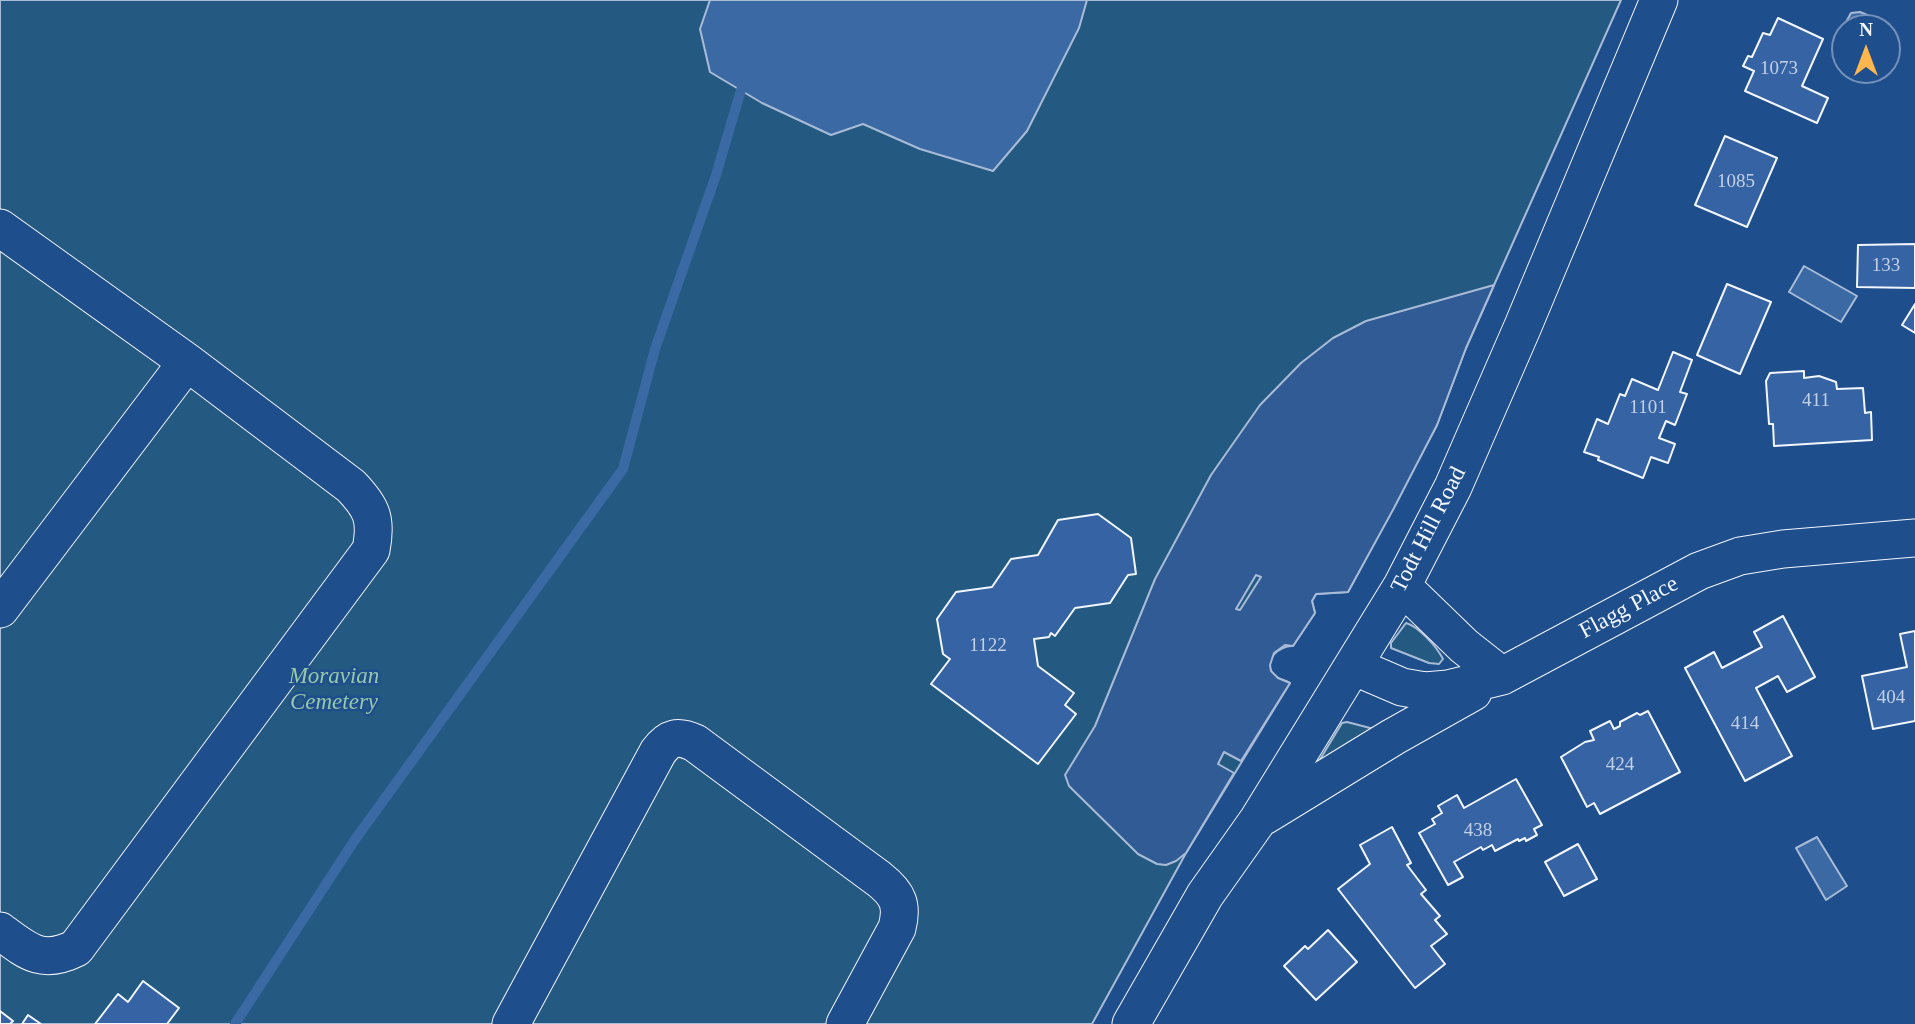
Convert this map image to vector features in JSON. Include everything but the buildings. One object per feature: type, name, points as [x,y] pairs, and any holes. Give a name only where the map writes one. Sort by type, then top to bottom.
[{"type":"street","name":"Todt Hill Road","points":[[1131,1024],[1205,895],[1258,820],[1402,586],[1453,487],[1658,0]]},
{"type":"street","points":[[0,228],[187,362],[351,486],[365,500],[374,518],[371,550],[76,948],[62,955],[46,957],[27,951],[0,931]]},
{"type":"street","points":[[0,608],[187,362]]},
{"type":"street","name":"Flagg Place","points":[[1353,666],[1402,687],[1425,691],[1448,689],[1502,676],[1699,571],[1740,556],[1783,549],[1915,538]]},
{"type":"street","points":[[1258,820],[1393,737],[1502,676],[1464,646],[1402,586]]},
{"type":"street","points":[[511,1024],[658,752],[673,737],[683,737],[695,743],[892,889],[900,902],[897,928],[845,1024]]},
{"type":"green space","name":"Moravian Cemetery","points":[[0,0],[1621,0],[1466,348],[1437,425],[1348,592],[1316,594],[1312,601],[1315,613],[1293,646],[1283,648],[1271,659],[1270,669],[1273,674],[1290,683],[1186,853],[1092,1024],[0,1024]]},
{"type":"green space","points":[[1406,623],[1421,633],[1436,649],[1443,659],[1439,664],[1429,663],[1391,648],[1391,643]]},
{"type":"green space","points":[[1342,723],[1374,729],[1319,761]]},
{"type":"shaded area","points":[[710,0],[1087,0],[1079,28],[1027,131],[993,171],[920,149],[863,124],[831,135],[762,103],[710,72],[700,29]]},
{"type":"shaded area","points":[[1804,266],[1857,296],[1841,322],[1789,292]]},
{"type":"shaded area","points":[[1494,285],[1466,348],[1437,425],[1348,592],[1316,594],[1312,601],[1315,613],[1293,646],[1285,645],[1274,653],[1271,671],[1278,678],[1290,683],[1241,761],[1224,752],[1218,764],[1234,773],[1186,853],[1166,865],[1157,864],[1138,854],[1069,786],[1065,775],[1095,726],[1155,579],[1211,475],[1260,405],[1301,363],[1333,338],[1366,321]],"holes":[[[1256,575],[1261,577],[1240,610],[1236,609]]]},
{"type":"shaded area","points":[[1817,837],[1847,886],[1826,900],[1796,848]]},
{"type":"waterway","points":[[235,1024],[354,841],[623,469],[655,349],[716,175],[741,90],[747,82]]}]
